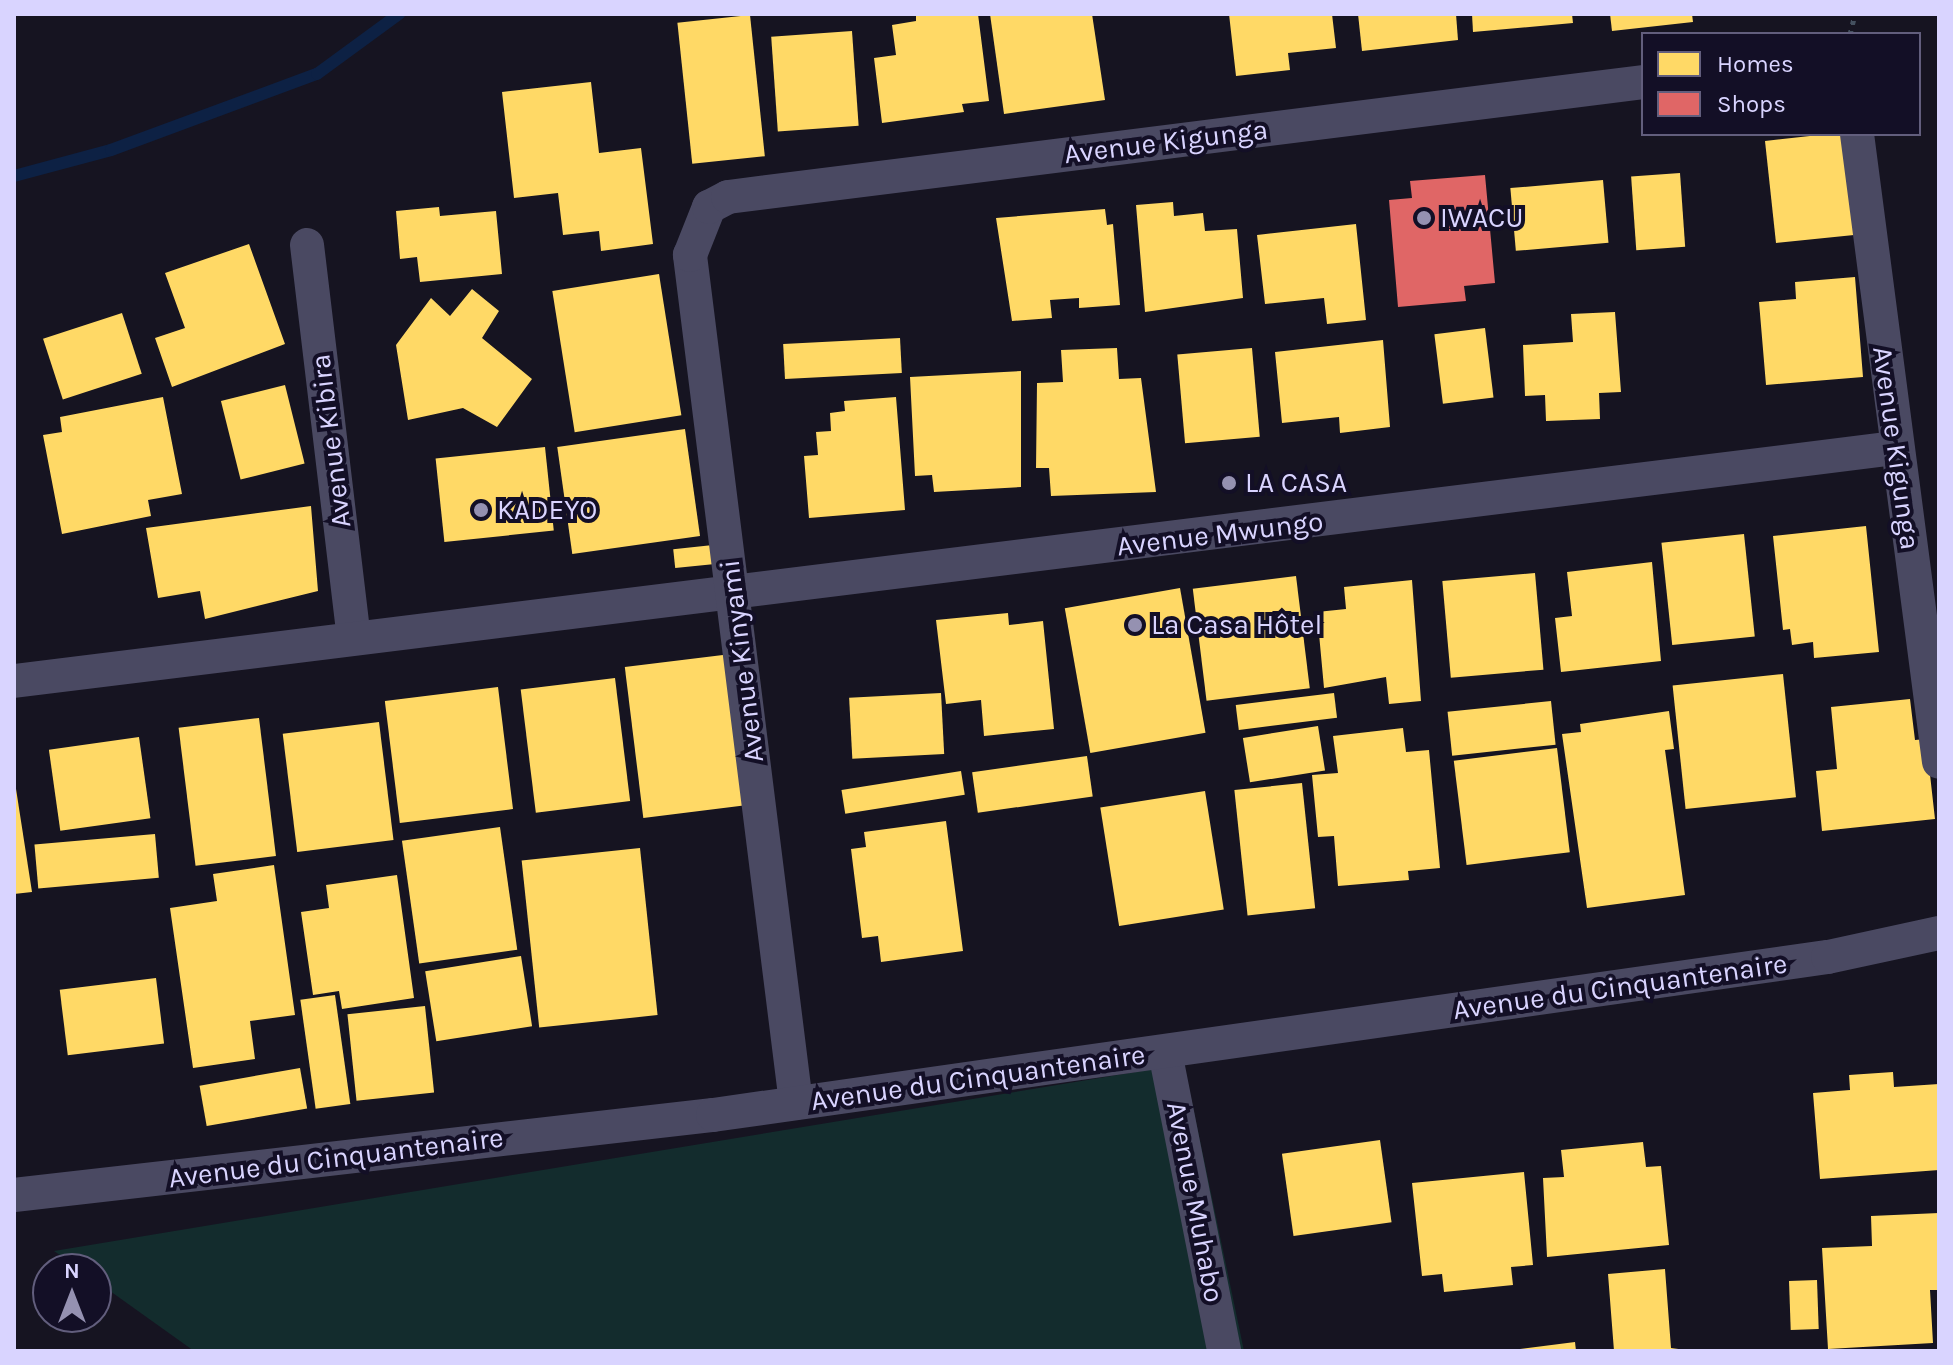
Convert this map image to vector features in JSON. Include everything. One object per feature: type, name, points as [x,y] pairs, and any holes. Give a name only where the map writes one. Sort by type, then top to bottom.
[{"type":"street","name":"Avenue Kigunga","points":[[699,221],[728,197],[1641,82]]},
{"type":"street","name":"Avenue Kigunga","points":[[1857,136],[1939,762]]},
{"type":"street","name":"Avenue Kinyami","points":[[699,221],[690,255],[735,594],[796,1103]]},
{"type":"street","name":"Avenue Kibira","points":[[307,245],[354,638]]},
{"type":"street","name":"Avenue Mwungo","points":[[14,681],[1896,448]]},
{"type":"street","name":"Avenue du Cinquantenaire","points":[[14,1195],[796,1103],[1828,957],[1939,933]]},
{"type":"street","name":"Avenue Muhabo","points":[[1165,1052],[1224,1351]]},
{"type":"green space","points":[[1184,1064],[1244,1351],[194,1351],[112,1292],[112,1253],[54,1251]]},
{"type":"building: Homes","points":[[916,14],[978,14],[989,101],[962,104],[964,112],[882,123],[874,58],[896,55],[892,25],[916,21]]},
{"type":"building: Homes","points":[[990,14],[1092,14],[1105,100],[1004,114]]},
{"type":"building: Homes","points":[[1229,14],[1332,14],[1336,48],[1288,53],[1290,70],[1236,76]]},
{"type":"building: Homes","points":[[1358,14],[1456,14],[1458,40],[1362,51]]},
{"type":"building: Homes","points":[[1472,14],[1572,14],[1573,23],[1473,32]]},
{"type":"building: Homes","points":[[1610,14],[1692,14],[1693,22],[1612,31]]},
{"type":"building: Homes","points":[[750,15],[765,156],[692,164],[677,23]]},
{"type":"building: Homes","points":[[852,31],[859,126],[778,131],[771,37]]},
{"type":"building: Homes","points":[[591,82],[599,153],[641,148],[653,244],[601,251],[599,231],[563,235],[558,193],[514,198],[502,92]]},
{"type":"building: Homes","points":[[1843,136],[1854,235],[1776,243],[1765,141]]},
{"type":"building: Homes","points":[[1680,173],[1685,247],[1636,250],[1631,176]]},
{"type":"building: Homes","points":[[1603,180],[1608,243],[1516,251],[1510,188]]},
{"type":"building: Homes","points":[[1173,202],[1174,216],[1203,213],[1205,231],[1237,229],[1243,298],[1145,312],[1136,205]]},
{"type":"building: Homes","points":[[439,207],[440,216],[496,211],[502,274],[420,282],[417,257],[400,259],[396,211]]},
{"type":"building: Homes","points":[[1105,209],[1107,225],[1113,224],[1120,305],[1079,308],[1079,298],[1050,300],[1052,318],[1012,321],[996,218]]},
{"type":"building: Homes","points":[[1356,224],[1366,320],[1327,324],[1324,298],[1265,304],[1257,235]]},
{"type":"building: Homes","points":[[249,244],[285,344],[172,387],[155,338],[185,328],[165,273]]},
{"type":"building: Homes","points":[[659,274],[681,415],[575,432],[552,291]]},
{"type":"building: Homes","points":[[1855,277],[1863,377],[1766,385],[1759,302],[1796,299],[1795,282]]},
{"type":"building: Homes","points":[[472,289],[499,311],[482,338],[532,379],[497,427],[463,408],[408,420],[396,345],[431,298],[450,316]]},
{"type":"building: Homes","points":[[1615,312],[1621,392],[1599,393],[1600,419],[1546,421],[1545,395],[1525,396],[1523,345],[1573,342],[1571,314]]},
{"type":"building: Homes","points":[[122,313],[142,374],[63,400],[43,339]]},
{"type":"building: Homes","points":[[1485,328],[1494,397],[1443,404],[1434,334]]},
{"type":"building: Homes","points":[[900,338],[902,373],[785,379],[783,344]]},
{"type":"building: Homes","points":[[1383,340],[1390,427],[1340,433],[1339,417],[1282,423],[1275,352]]},
{"type":"building: Homes","points":[[1117,348],[1119,379],[1141,378],[1156,492],[1051,496],[1049,468],[1036,468],[1037,383],[1063,382],[1061,350]]},
{"type":"building: Homes","points":[[1252,348],[1260,437],[1185,443],[1177,355]]},
{"type":"building: Homes","points":[[1021,371],[1021,487],[934,492],[932,475],[915,476],[910,377]]},
{"type":"building: Homes","points":[[285,385],[305,464],[241,480],[221,401]]},
{"type":"building: Homes","points":[[163,397],[182,494],[148,500],[151,516],[62,534],[43,435],[62,432],[60,417]]},
{"type":"building: Homes","points":[[896,397],[905,510],[809,518],[804,456],[818,455],[816,432],[831,431],[830,413],[845,411],[844,401]]},
{"type":"building: Homes","points":[[685,429],[700,536],[572,554],[557,447]]},
{"type":"building: Homes","points":[[545,447],[554,531],[444,542],[436,458]]},
{"type":"building: Homes","points":[[311,506],[318,591],[205,619],[200,591],[158,598],[146,528]]},
{"type":"building: Homes","points":[[1866,526],[1879,652],[1814,658],[1813,642],[1792,645],[1790,629],[1783,630],[1773,536]]},
{"type":"building: Homes","points":[[1744,534],[1755,636],[1672,645],[1661,543]]},
{"type":"building: Homes","points":[[713,545],[715,564],[675,568],[673,549]]},
{"type":"building: Homes","points":[[1652,562],[1661,661],[1561,672],[1555,618],[1572,616],[1567,572]]},
{"type":"building: Homes","points":[[1535,573],[1543,670],[1451,678],[1442,581]]},
{"type":"building: Homes","points":[[1296,576],[1310,688],[1207,701],[1193,589]]},
{"type":"building: Homes","points":[[1412,580],[1421,701],[1389,704],[1386,677],[1324,688],[1317,612],[1346,609],[1344,587]]},
{"type":"building: Homes","points":[[1180,588],[1206,733],[1090,753],[1065,608]]},
{"type":"building: Homes","points":[[1008,613],[1009,625],[1043,621],[1054,729],[984,736],[981,700],[946,704],[936,620]]},
{"type":"building: Homes","points":[[731,654],[750,805],[643,818],[625,667]]},
{"type":"building: Homes","points":[[1783,674],[1796,797],[1686,809],[1673,686]]},
{"type":"building: Homes","points":[[615,678],[630,801],[536,813],[521,690]]},
{"type":"building: Homes","points":[[498,687],[513,809],[400,823],[385,701]]},
{"type":"building: Homes","points":[[941,693],[944,754],[852,759],[849,698]]},
{"type":"building: Homes","points":[[1334,693],[1337,718],[1239,730],[1236,705]]},
{"type":"building: Homes","points":[[1910,699],[1915,740],[1926,739],[1935,819],[1822,831],[1816,771],[1837,769],[1831,707]]},
{"type":"building: Homes","points":[[1551,701],[1556,745],[1452,756],[1448,712]]},
{"type":"building: Homes","points":[[1669,711],[1674,749],[1665,750],[1685,895],[1587,908],[1562,734],[1581,732],[1580,724]]},
{"type":"building: Homes","points":[[259,718],[276,856],[196,866],[179,728]]},
{"type":"building: Homes","points":[[379,722],[394,840],[297,852],[283,734]]},
{"type":"building: Homes","points":[[1318,726],[1325,770],[1250,782],[1243,738]]},
{"type":"building: Homes","points":[[1403,728],[1406,752],[1429,750],[1440,868],[1408,871],[1409,880],[1338,886],[1334,836],[1318,837],[1312,775],[1338,773],[1333,736]]},
{"type":"building: Homes","points":[[139,737],[150,818],[60,831],[49,750]]},
{"type":"building: Homes","points":[[1557,748],[1570,852],[1467,865],[1454,761]]},
{"type":"building: Homes","points":[[1087,756],[1093,797],[978,813],[972,772]]},
{"type":"building: Homes","points":[[961,771],[965,795],[845,814],[841,790]]},
{"type":"building: Homes","points":[[14,776],[32,892],[14,894]]},
{"type":"building: Homes","points":[[1302,783],[1315,908],[1248,915],[1234,790]]},
{"type":"building: Homes","points":[[1205,791],[1224,910],[1119,926],[1100,808]]},
{"type":"building: Homes","points":[[946,821],[963,951],[881,962],[878,936],[862,938],[851,849],[866,847],[864,832]]},
{"type":"building: Homes","points":[[500,827],[517,950],[419,964],[402,841]]},
{"type":"building: Homes","points":[[155,834],[159,878],[38,888],[34,845]]},
{"type":"building: Homes","points":[[640,848],[658,1015],[539,1028],[522,860]]},
{"type":"building: Homes","points":[[274,865],[295,1015],[250,1021],[255,1059],[193,1068],[170,908],[217,901],[213,874]]},
{"type":"building: Homes","points":[[397,875],[414,998],[342,1009],[339,991],[313,995],[301,912],[329,908],[326,885]]},
{"type":"building: Homes","points":[[521,956],[532,1026],[436,1041],[425,971]]},
{"type":"building: Homes","points":[[156,978],[164,1044],[68,1055],[60,990]]},
{"type":"building: Homes","points":[[335,995],[350,1104],[316,1109],[300,1000]]},
{"type":"building: Homes","points":[[425,1006],[434,1093],[357,1101],[347,1014]]},
{"type":"building: Homes","points":[[300,1068],[307,1108],[207,1126],[200,1086]]},
{"type":"building: Homes","points":[[1893,1072],[1894,1087],[1939,1084],[1939,1170],[1820,1179],[1813,1093],[1850,1090],[1849,1075]]},
{"type":"building: Homes","points":[[1380,1140],[1392,1222],[1294,1236],[1282,1154]]},
{"type":"building: Homes","points":[[1643,1142],[1646,1167],[1661,1166],[1669,1245],[1547,1257],[1543,1178],[1564,1177],[1561,1150]]},
{"type":"building: Homes","points":[[1524,1172],[1533,1265],[1511,1267],[1513,1285],[1444,1292],[1442,1274],[1422,1276],[1412,1183]]},
{"type":"building: Homes","points":[[1939,1213],[1939,1290],[1930,1290],[1933,1343],[1828,1349],[1822,1248],[1872,1246],[1871,1216]]},
{"type":"building: Homes","points":[[1665,1269],[1671,1348],[1693,1351],[1614,1351],[1608,1274]]},
{"type":"building: Homes","points":[[1817,1280],[1819,1329],[1791,1330],[1789,1281]]},
{"type":"building: Homes","points":[[1575,1342],[1576,1351],[1520,1351],[1520,1349]]},
{"type":"building: Shops","points":[[1485,175],[1495,283],[1464,286],[1466,301],[1398,307],[1389,200],[1412,198],[1410,181]]},
{"type":"waterway","points":[[14,176],[111,150],[317,74],[399,14]]},
{"type":"place","name":"IWACU","points":[[1424,218]]},
{"type":"place","name":"LA CASA","points":[[1229,483]]},
{"type":"place","name":"KADEYO","points":[[481,510]]},
{"type":"place","name":"La Casa Hôtel","points":[[1135,625]]}]
